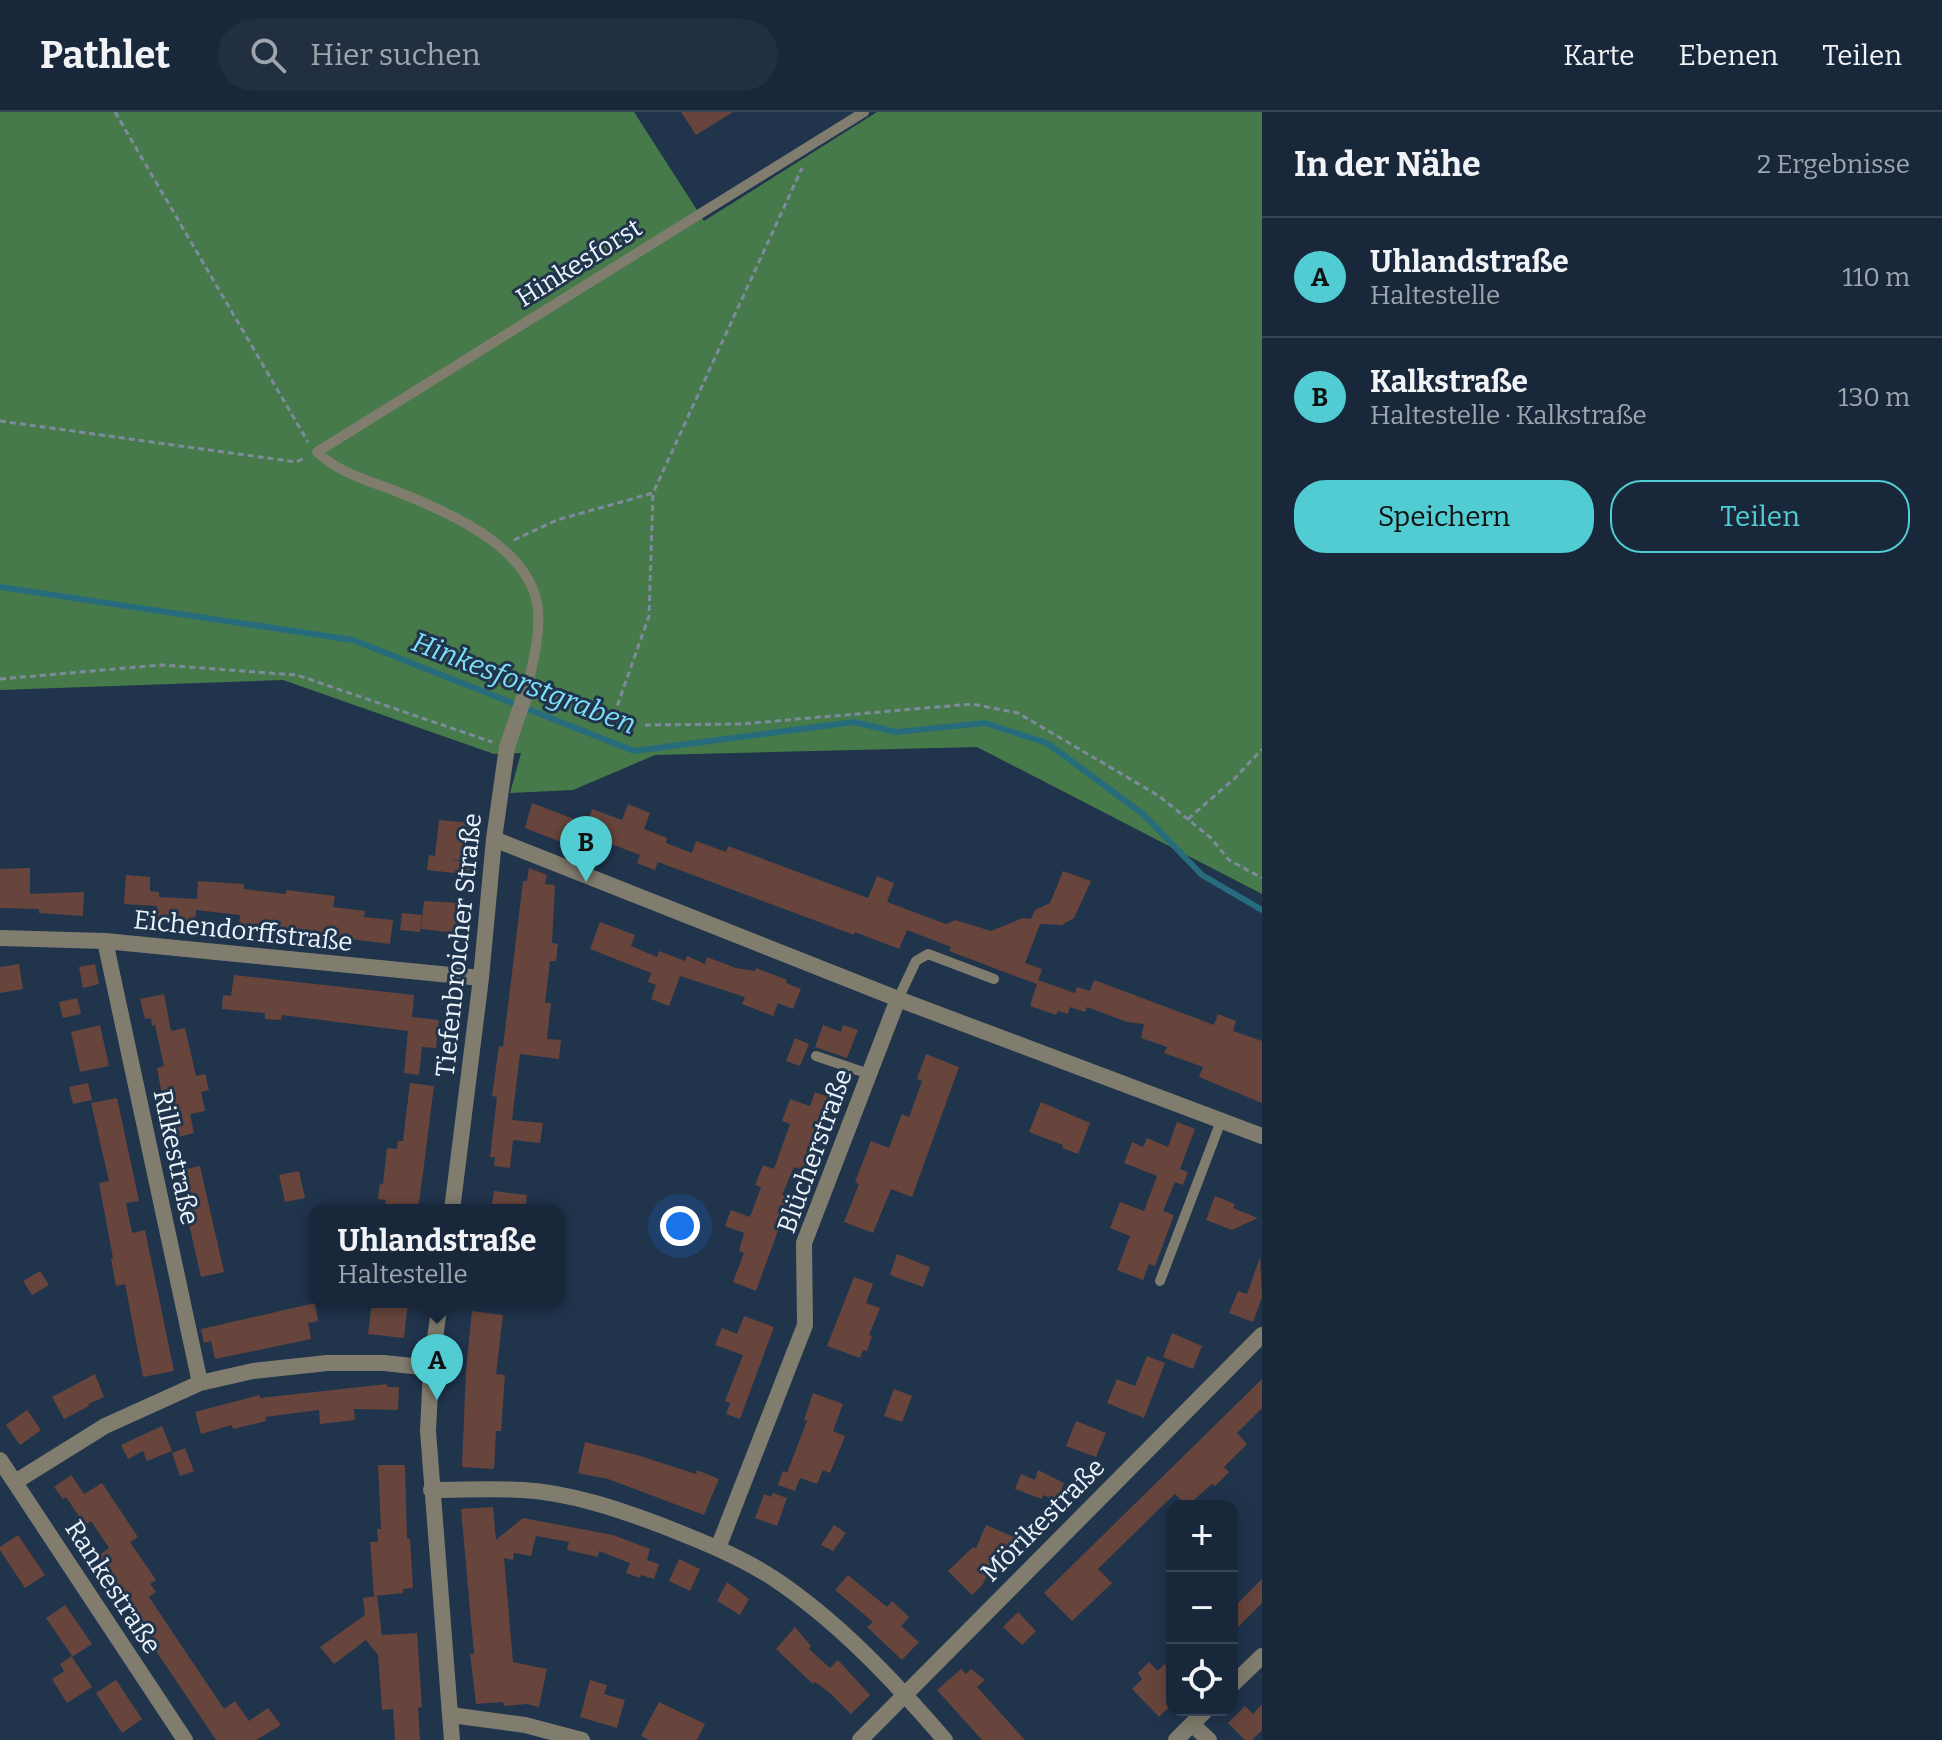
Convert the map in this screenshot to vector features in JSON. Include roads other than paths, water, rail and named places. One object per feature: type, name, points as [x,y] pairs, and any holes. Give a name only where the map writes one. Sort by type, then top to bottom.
[{"type":"street","name":"Tiefenbroicher Straße","points":[[453,1204],[507,747],[527,689]]},
{"type":"street","points":[[494,839],[898,999],[1262,1136]]},
{"type":"street","name":"Eichendorffstraße","points":[[0,938],[105,941],[481,978]]},
{"type":"street","name":"Rilkestraße","points":[[105,941],[200,1383]]},
{"type":"street","name":"Blücherstraße","points":[[718,1548],[805,1325],[804,1243],[898,999]]},
{"type":"street","points":[[439,1308],[431,1368],[428,1431],[452,1740]]},
{"type":"street","name":"Mörikestraße","points":[[860,1740],[1262,1335]]},
{"type":"street","points":[[15,1482],[105,1426],[200,1383],[253,1371],[327,1363],[384,1363],[431,1368]]},
{"type":"street","name":"Rankestraße","points":[[0,1460],[185,1740]]},
{"type":"street","points":[[431,1490],[523,1490],[573,1497],[621,1510],[718,1548],[772,1578],[821,1613],[904,1693],[945,1740]]},
{"type":"street","points":[[1238,1679],[1262,1656]]},
{"type":"street","points":[[451,1715],[525,1725],[582,1740]]},
{"type":"street","points":[[1176,1740],[1200,1716]]},
{"type":"street","points":[[1192,1724],[1209,1740]]},
{"type":"lane","name":"Hinkesforst","points":[[527,689],[537,641],[538,606],[525,573],[501,546],[439,508],[332,466],[317,452],[864,112]]},
{"type":"lane","points":[[898,999],[916,961],[928,954],[994,979]]},
{"type":"lane","points":[[816,1056],[869,1074]]},
{"type":"lane","points":[[1160,1281],[1221,1121]]},
{"type":"waterway","name":"Hinkesforstgraben","points":[[0,587],[353,640],[634,751],[854,722],[896,732],[985,723],[1047,743],[1143,814],[1202,875],[1262,910]]},
{"type":"place","name":"Kalkstraße","points":[[586,882]]},
{"type":"place","name":"Uhlandstraße","points":[[437,1400]]}]
